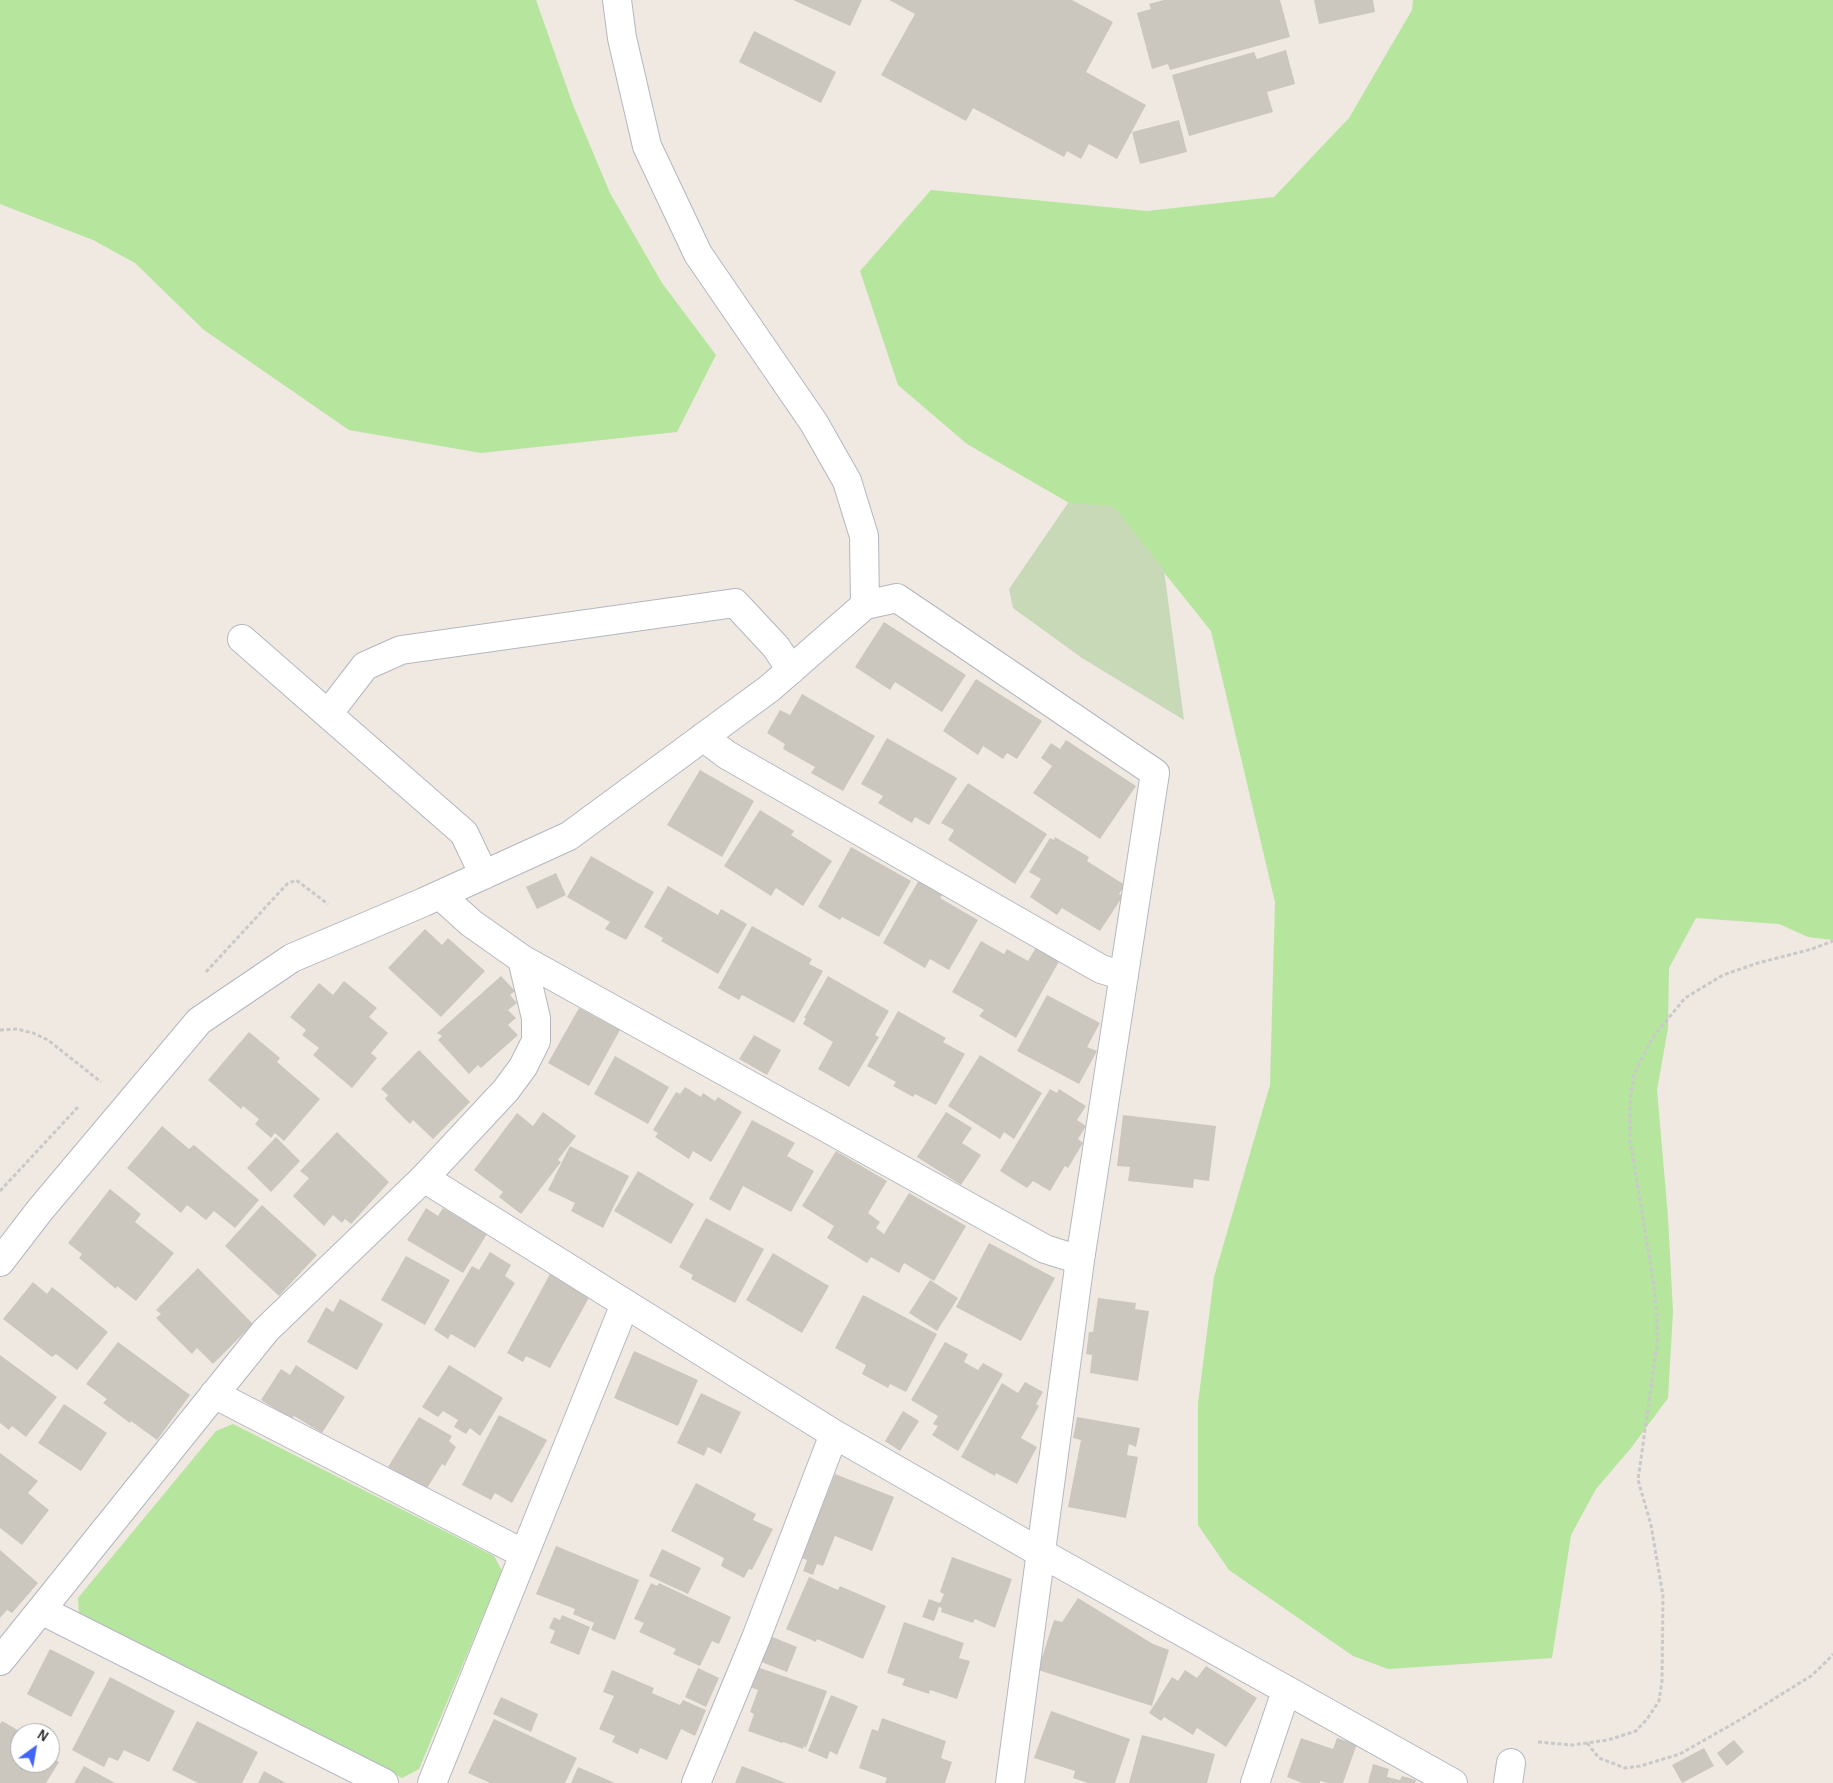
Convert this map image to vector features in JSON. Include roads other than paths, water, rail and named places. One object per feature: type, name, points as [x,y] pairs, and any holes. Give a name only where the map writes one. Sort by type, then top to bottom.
[{"type":"street","points":[[617,0],[622,38],[647,146],[698,254],[814,423],[847,481],[864,536],[865,605]]},
{"type":"street","points":[[0,1262],[40,1210],[199,1021],[292,958],[440,895],[568,836],[770,688],[865,605],[897,598],[1155,773],[1080,1260],[1010,1783]]},
{"type":"street","points":[[328,714],[365,666],[401,650],[734,603],[776,647],[791,670]]},
{"type":"street","points":[[242,639],[464,833],[484,874]]},
{"type":"street","points":[[703,737],[727,756],[1102,969],[1124,976]]},
{"type":"street","points":[[440,895],[471,923],[522,959],[1045,1249],[1080,1260]]},
{"type":"street","points":[[0,1661],[266,1330],[424,1178],[506,1090],[523,1067],[536,1041],[536,1018],[522,959]]},
{"type":"street","points":[[424,1178],[834,1434],[1041,1553],[1453,1783]]},
{"type":"street","points":[[432,1783],[625,1304]]},
{"type":"street","points":[[214,1394],[524,1554]]},
{"type":"street","points":[[696,1783],[756,1638],[834,1434]]},
{"type":"street","points":[[41,1610],[384,1783]]},
{"type":"street","points":[[1255,1783],[1286,1691]]}]
